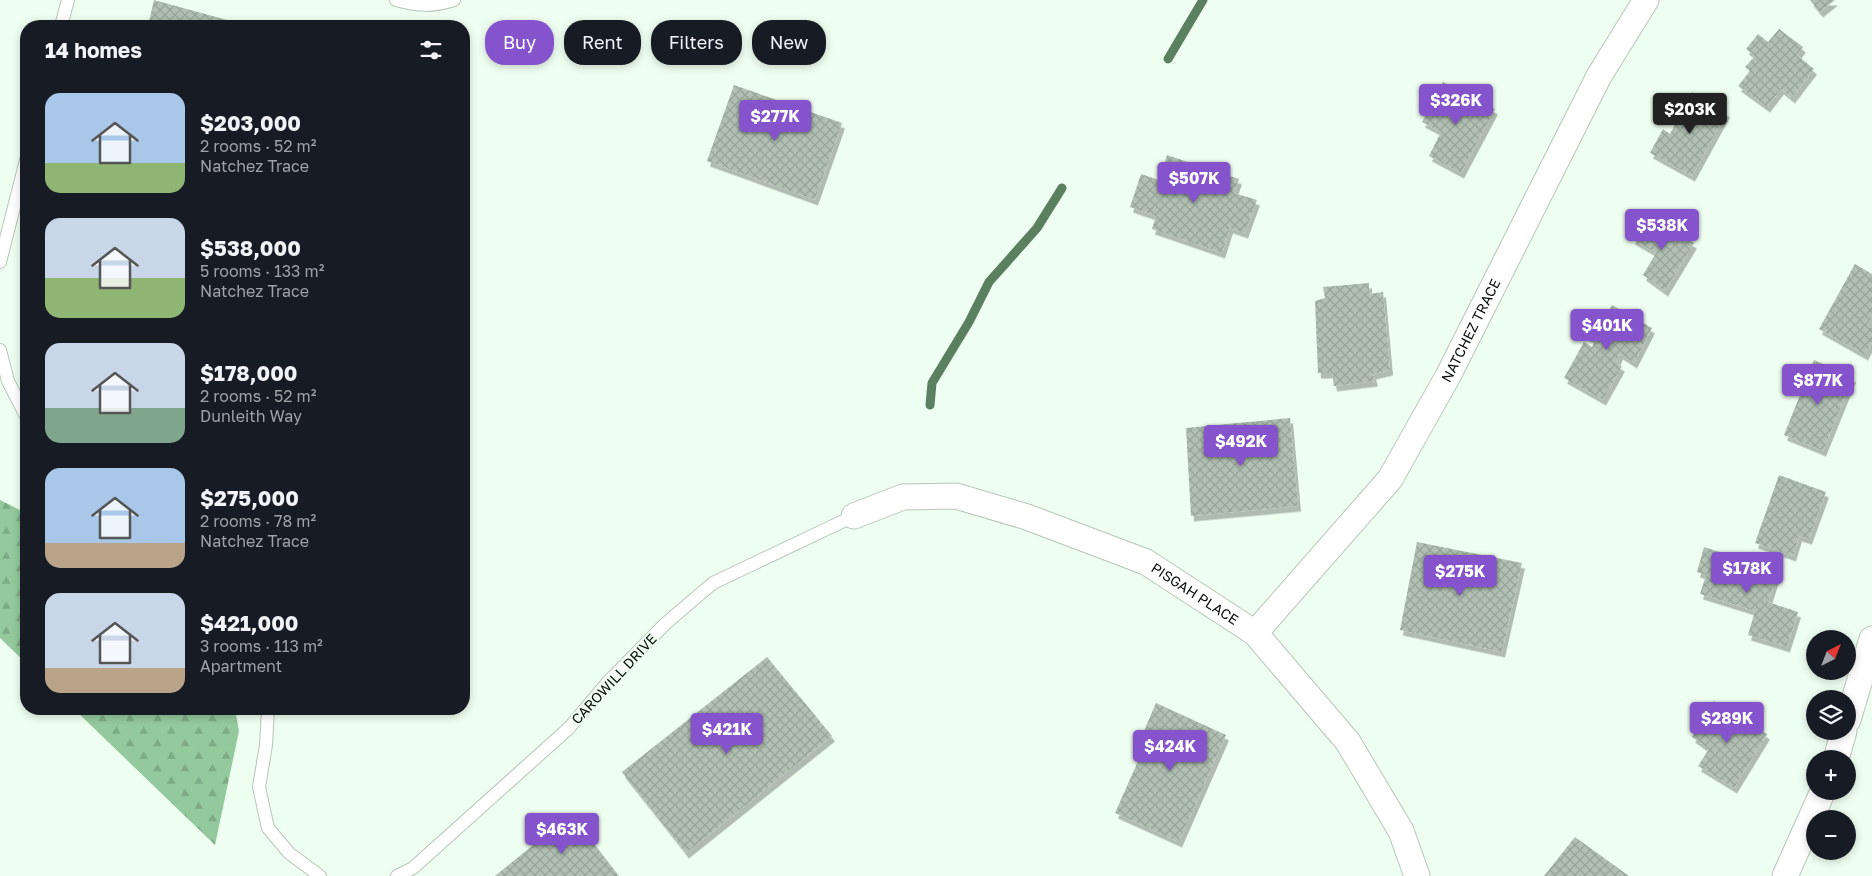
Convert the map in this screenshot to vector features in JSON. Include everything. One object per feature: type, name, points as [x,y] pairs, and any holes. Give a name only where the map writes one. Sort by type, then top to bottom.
[{"type":"street","name":"NATCHEZ TRACE","points":[[1255,633],[1390,479],[1448,376],[1599,76],[1646,0]]},
{"type":"street","name":"PISGAH PLACE","points":[[854,516],[903,497],[956,496],[1027,517],[1146,562],[1255,633],[1348,742],[1401,831],[1417,876]]},
{"type":"street","points":[[1856,693],[1872,639]]},
{"type":"street","points":[[1785,876],[1819,800]]},
{"type":"lane","points":[[63,20],[68,0]]},
{"type":"lane","points":[[396,0],[415,5],[437,6],[454,0]]},
{"type":"lane","points":[[0,262],[20,184]]},
{"type":"lane","points":[[0,350],[8,380],[20,404]]},
{"type":"lane","name":"CAROWILL DRIVE","points":[[396,876],[413,868],[569,728],[607,683],[652,637],[713,584],[854,516]]},
{"type":"lane","points":[[268,715],[266,744],[258,787],[268,828],[289,853],[320,876]]},
{"type":"green space","points":[[0,500],[20,510],[20,657],[0,638]]},
{"type":"green space","points":[[80,715],[236,715],[239,731],[215,845]]},
{"type":"building","points":[[154,0],[227,20],[149,20]]},
{"type":"building","points":[[1810,0],[1835,0],[1820,12]]},
{"type":"building","points":[[1779,29],[1803,47],[1797,55],[1814,69],[1792,98],[1781,89],[1767,107],[1738,86],[1750,71],[1745,67],[1755,56],[1746,49],[1758,34],[1768,42]]},
{"type":"building","points":[[1443,82],[1495,109],[1461,173],[1429,156],[1441,132],[1422,122]]},
{"type":"building","points":[[734,85],[842,123],[815,200],[707,161]]},
{"type":"building","points":[[1692,92],[1727,112],[1692,176],[1650,153],[1663,129],[1670,134]]},
{"type":"building","points":[[1167,155],[1239,179],[1234,193],[1257,200],[1245,233],[1230,228],[1222,253],[1152,229],[1156,216],[1130,207],[1141,174],[1159,180]]},
{"type":"building","points":[[1645,216],[1694,243],[1665,291],[1643,275],[1656,253],[1632,239]]},
{"type":"building","points":[[1855,264],[1872,274],[1872,317],[1867,326],[1872,328],[1872,342],[1865,355],[1819,329]]},
{"type":"building","points":[[1369,283],[1369,294],[1383,292],[1390,370],[1373,374],[1375,381],[1334,386],[1332,373],[1318,373],[1315,301],[1325,298],[1323,287]]},
{"type":"building","points":[[1612,305],[1652,328],[1634,363],[1620,354],[1616,363],[1622,366],[1603,400],[1564,378],[1584,342],[1592,347],[1595,340],[1585,335],[1594,317],[1603,322]]},
{"type":"building","points":[[1814,360],[1853,377],[1823,451],[1784,435]]},
{"type":"building","points":[[1290,418],[1298,506],[1191,516],[1186,428]]},
{"type":"building","points":[[1779,475],[1826,492],[1809,539],[1799,536],[1793,556],[1755,543]]},
{"type":"building","points":[[1417,542],[1522,563],[1502,652],[1400,630]]},
{"type":"building","points":[[1704,547],[1778,571],[1768,602],[1798,612],[1787,647],[1748,635],[1755,611],[1700,594],[1706,575],[1697,572]]},
{"type":"building","points":[[767,657],[832,736],[686,853],[622,772]]},
{"type":"building","points":[[1714,701],[1767,734],[1734,788],[1698,766],[1709,749],[1692,737]]},
{"type":"building","points":[[1156,703],[1226,735],[1179,842],[1115,813],[1143,750],[1137,747]]},
{"type":"building","points":[[571,814],[619,876],[495,876]]},
{"type":"building","points":[[1575,837],[1629,876],[1544,876]]},
{"type":"waterway","points":[[1168,59],[1203,0]]},
{"type":"waterway","points":[[930,405],[932,383],[969,322],[989,282],[1037,228],[1062,188]]}]
